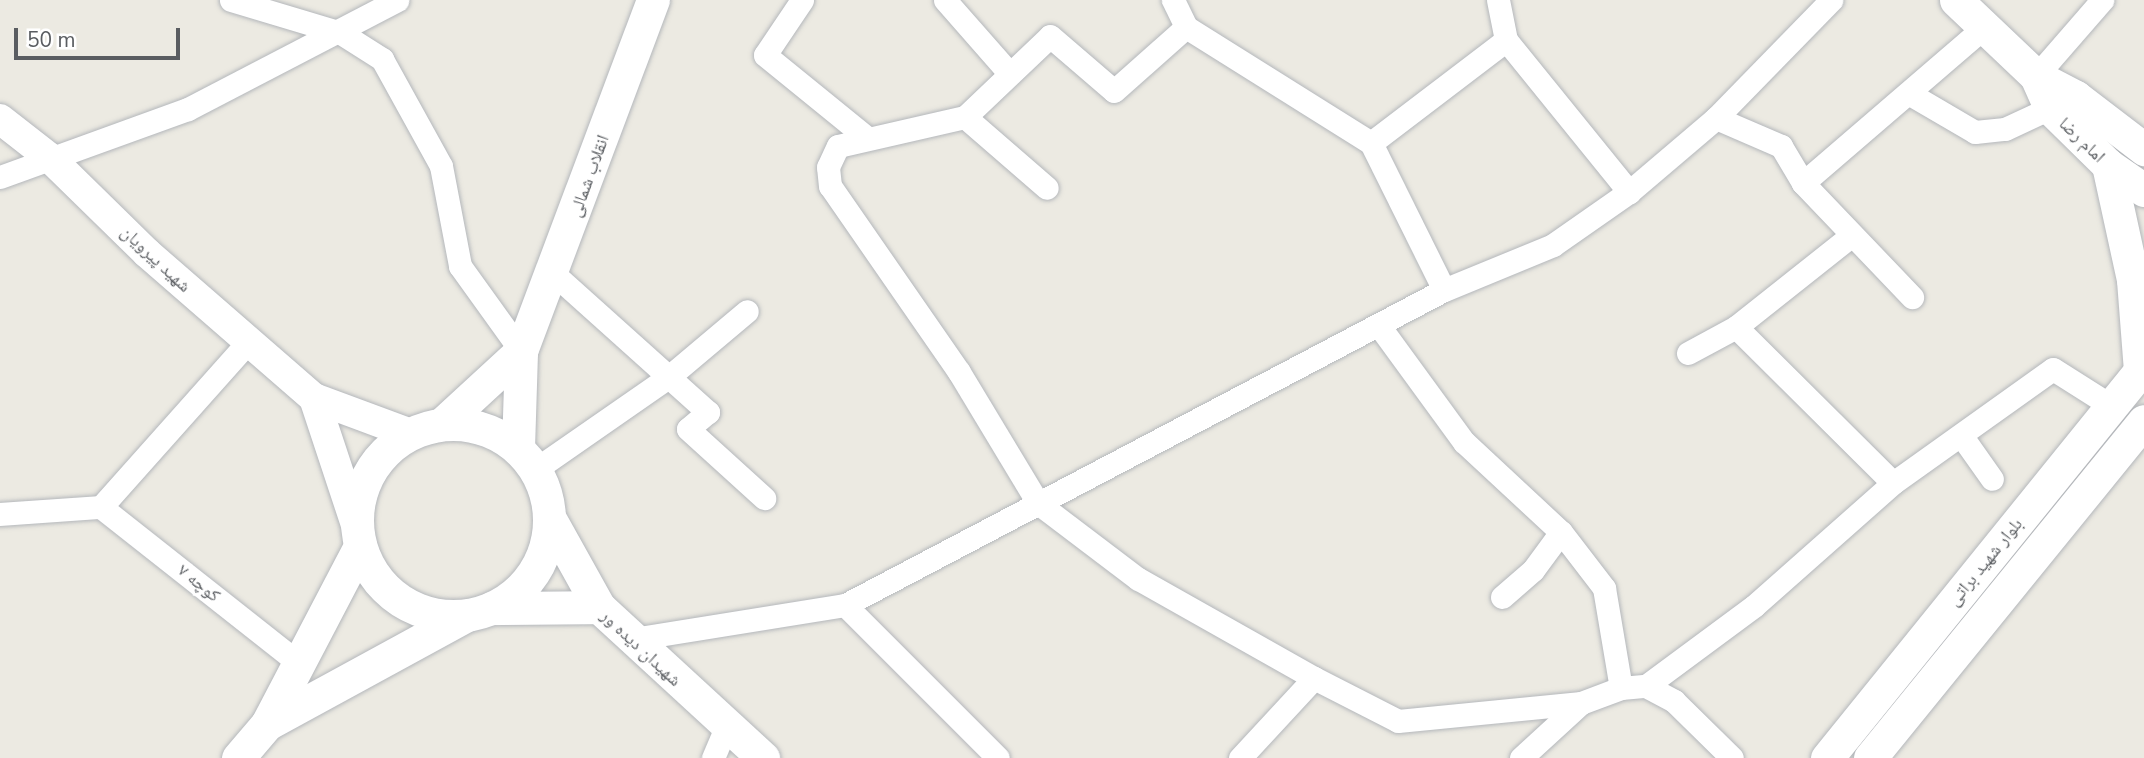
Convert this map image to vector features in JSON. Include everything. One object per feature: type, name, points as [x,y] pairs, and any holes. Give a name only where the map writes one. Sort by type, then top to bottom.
[{"type":"main road","name":"انقلاب شمالی","points":[[521,351],[554,274],[653,0]]},
{"type":"main road","name":"امام رضا","points":[[1956,0],[2036,76],[2076,97],[2141,146]]},
{"type":"main road","name":"امام رضا","points":[[2036,76],[2050,108],[2108,165],[2144,190]]},
{"type":"main road","points":[[2108,165],[2133,280],[2142,368]]},
{"type":"main road","points":[[478,612],[437,615],[400,599],[371,571],[359,537],[359,499],[369,472],[387,450],[411,434],[442,424],[521,351]]},
{"type":"main road","points":[[521,351],[527,458],[550,519],[599,607]]},
{"type":"main road","name":"بلوار شهید براتی","points":[[1828,758],[2142,368]]},
{"type":"main road","name":"بلوار شهید براتی","points":[[1870,758],[2144,421]]},
{"type":"main road","points":[[442,424],[495,433],[527,458]]},
{"type":"main road","points":[[268,724],[516,593],[535,572],[547,547],[550,519]]},
{"type":"main road","points":[[238,758],[268,724],[296,661],[332,605],[359,537]]},
{"type":"main road","name":"شهیدان دیده ور","points":[[478,612],[599,607],[726,727],[763,758]]},
{"type":"street","points":[[231,0],[341,33],[383,59],[441,166],[460,266],[521,351]]},
{"type":"street","points":[[0,177],[188,109],[341,33],[397,0]]},
{"type":"street","points":[[802,0],[765,55],[867,138]]},
{"type":"street","points":[[945,0],[1010,74]]},
{"type":"street","points":[[1174,0],[1186,27],[1371,143],[1444,290]]},
{"type":"street","points":[[1498,0],[1506,40],[1629,192]]},
{"type":"street","points":[[633,639],[845,605],[1380,327],[1444,290],[1553,245],[1629,192],[1716,118],[1831,0]]},
{"type":"street","points":[[2036,76],[2102,0]]},
{"type":"street","points":[[1186,27],[1114,91],[1050,36],[965,117],[838,146],[828,167],[830,186],[959,372],[1038,503],[1138,579],[1314,678],[1398,721],[1581,703],[1622,688],[1646,686],[1754,606],[1893,483],[1963,438],[2053,369],[2113,407]]},
{"type":"street","points":[[1803,183],[1910,94],[1983,28]]},
{"type":"street","points":[[1371,143],[1506,40]]},
{"type":"street","points":[[1910,94],[1975,132],[2005,129],[2050,108]]},
{"type":"street","points":[[965,117],[1047,188]]},
{"type":"street","points":[[1716,118],[1781,146],[1803,183],[1912,297]]},
{"type":"street","name":"شهید پیرویان","points":[[0,119],[50,158],[248,342],[314,398]]},
{"type":"street","points":[[1688,354],[1735,327],[1852,235]]},
{"type":"street","points":[[554,274],[671,374],[708,412],[688,429],[764,498]]},
{"type":"street","points":[[527,458],[671,374],[747,311]]},
{"type":"street","points":[[1380,327],[1464,442],[1561,532],[1604,588],[1622,688]]},
{"type":"street","points":[[1735,327],[1893,483]]},
{"type":"street","points":[[0,514],[100,507],[248,342]]},
{"type":"street","points":[[314,398],[411,434]]},
{"type":"street","points":[[314,398],[359,537]]},
{"type":"street","points":[[1963,438],[1992,479]]},
{"type":"street","name":"کوچه ۷","points":[[100,507],[296,661]]},
{"type":"street","points":[[1502,597],[1533,570],[1561,532]]},
{"type":"street","points":[[845,605],[998,758]]},
{"type":"street","points":[[1240,758],[1314,678]]},
{"type":"street","points":[[1646,686],[1674,701],[1732,758]]},
{"type":"street","points":[[1521,758],[1581,703]]},
{"type":"street","points":[[713,758],[726,727]]}]
